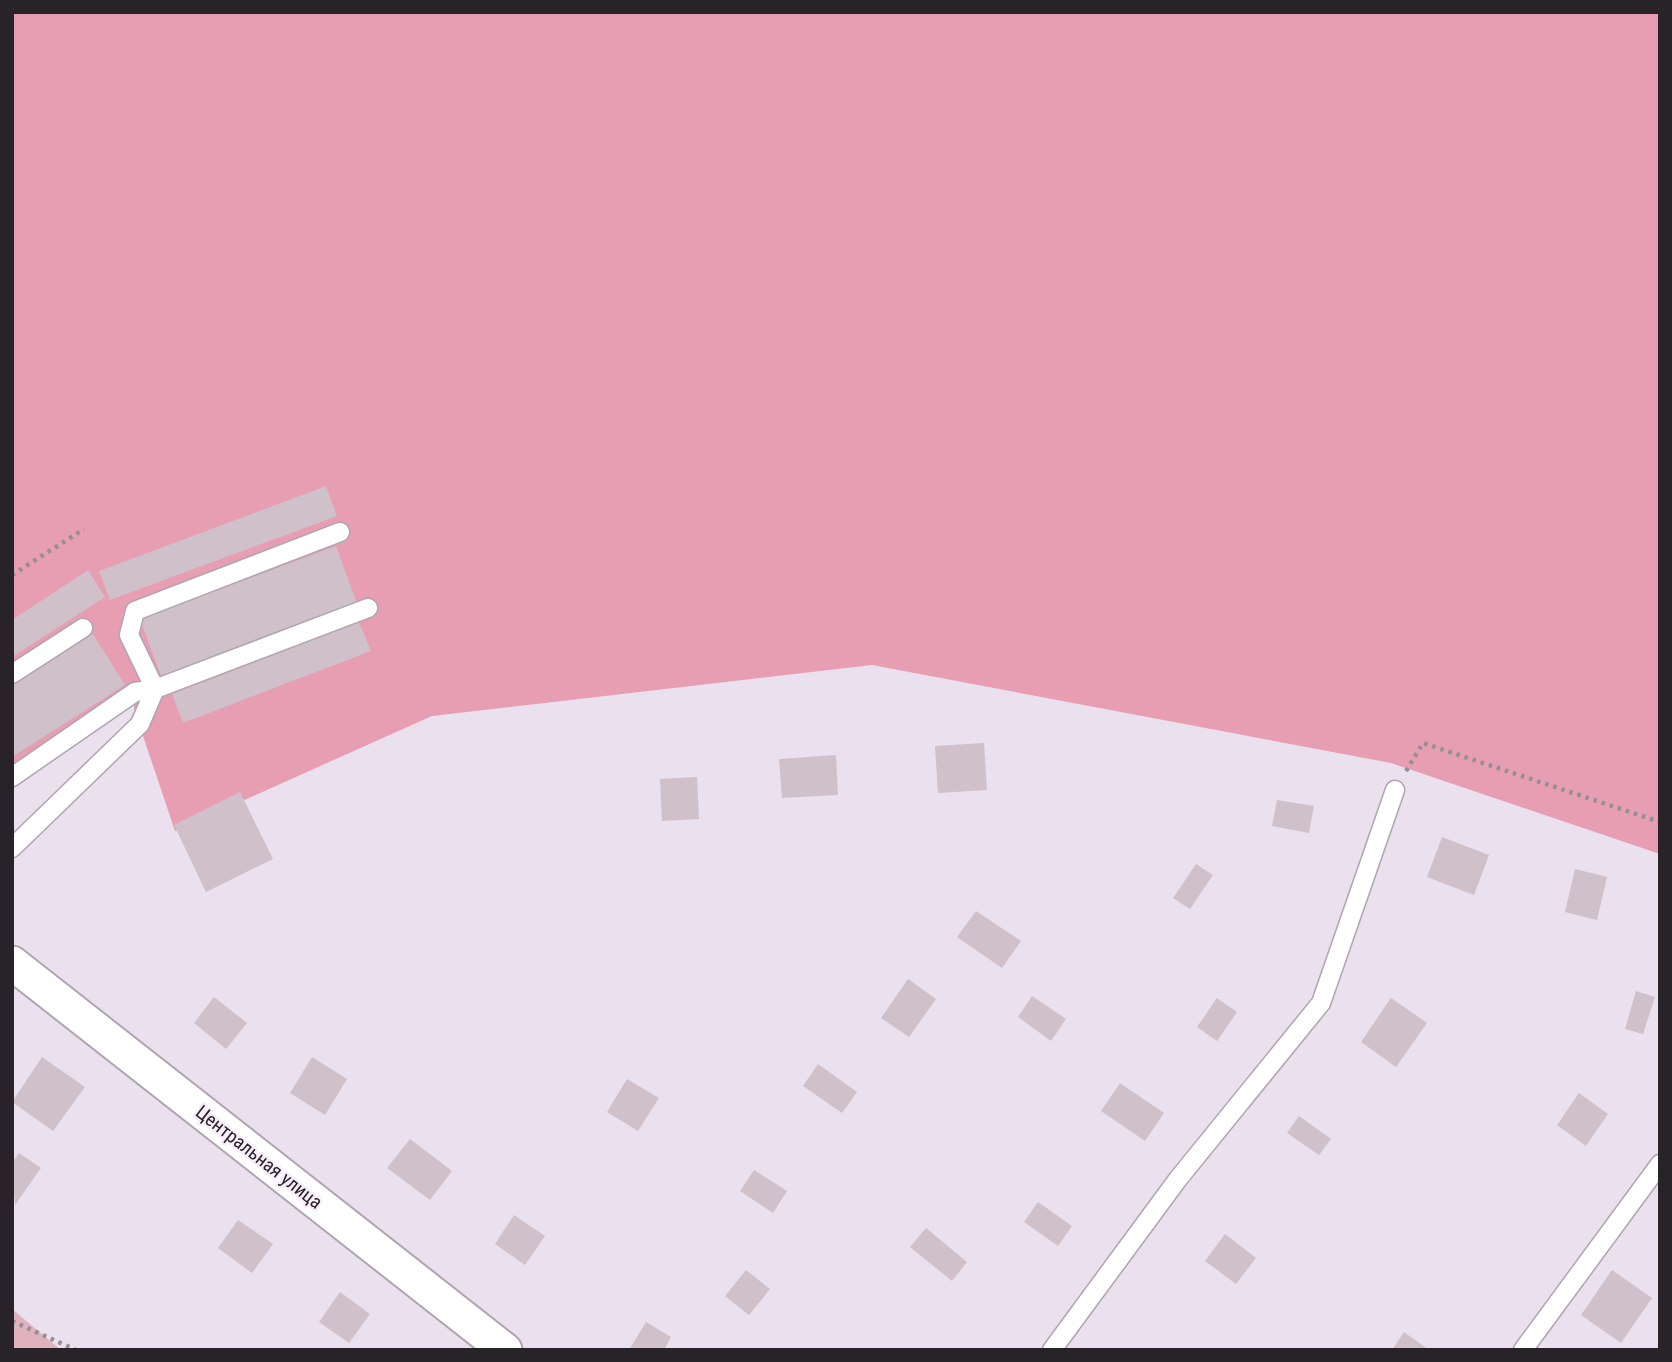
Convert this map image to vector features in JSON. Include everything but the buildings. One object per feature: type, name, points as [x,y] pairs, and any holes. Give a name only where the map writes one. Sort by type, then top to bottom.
[{"type":"street","name":"Центральная улица","points":[[12,964],[505,1350]]},
{"type":"lane","points":[[12,848],[140,724],[155,689],[130,635],[135,611],[340,532]]},
{"type":"lane","points":[[12,777],[135,692],[155,689],[368,608]]},
{"type":"lane","points":[[12,674],[83,628]]},
{"type":"lane","points":[[1052,1350],[1178,1179],[1321,1003],[1395,790]]},
{"type":"lane","points":[[1523,1350],[1660,1164]]},
{"type":"path","points":[[12,575],[84,529]]},
{"type":"path","points":[[1395,790],[1423,743],[1660,822]]},
{"type":"path","points":[[12,1321],[76,1350]]},
{"type":"shaded area","points":[[12,12],[1660,12],[1660,854],[1391,763],[872,665],[432,716],[175,831],[134,709],[135,693],[12,777]]},
{"type":"shaded area","points":[[12,1309],[61,1350],[12,1350]]}]
